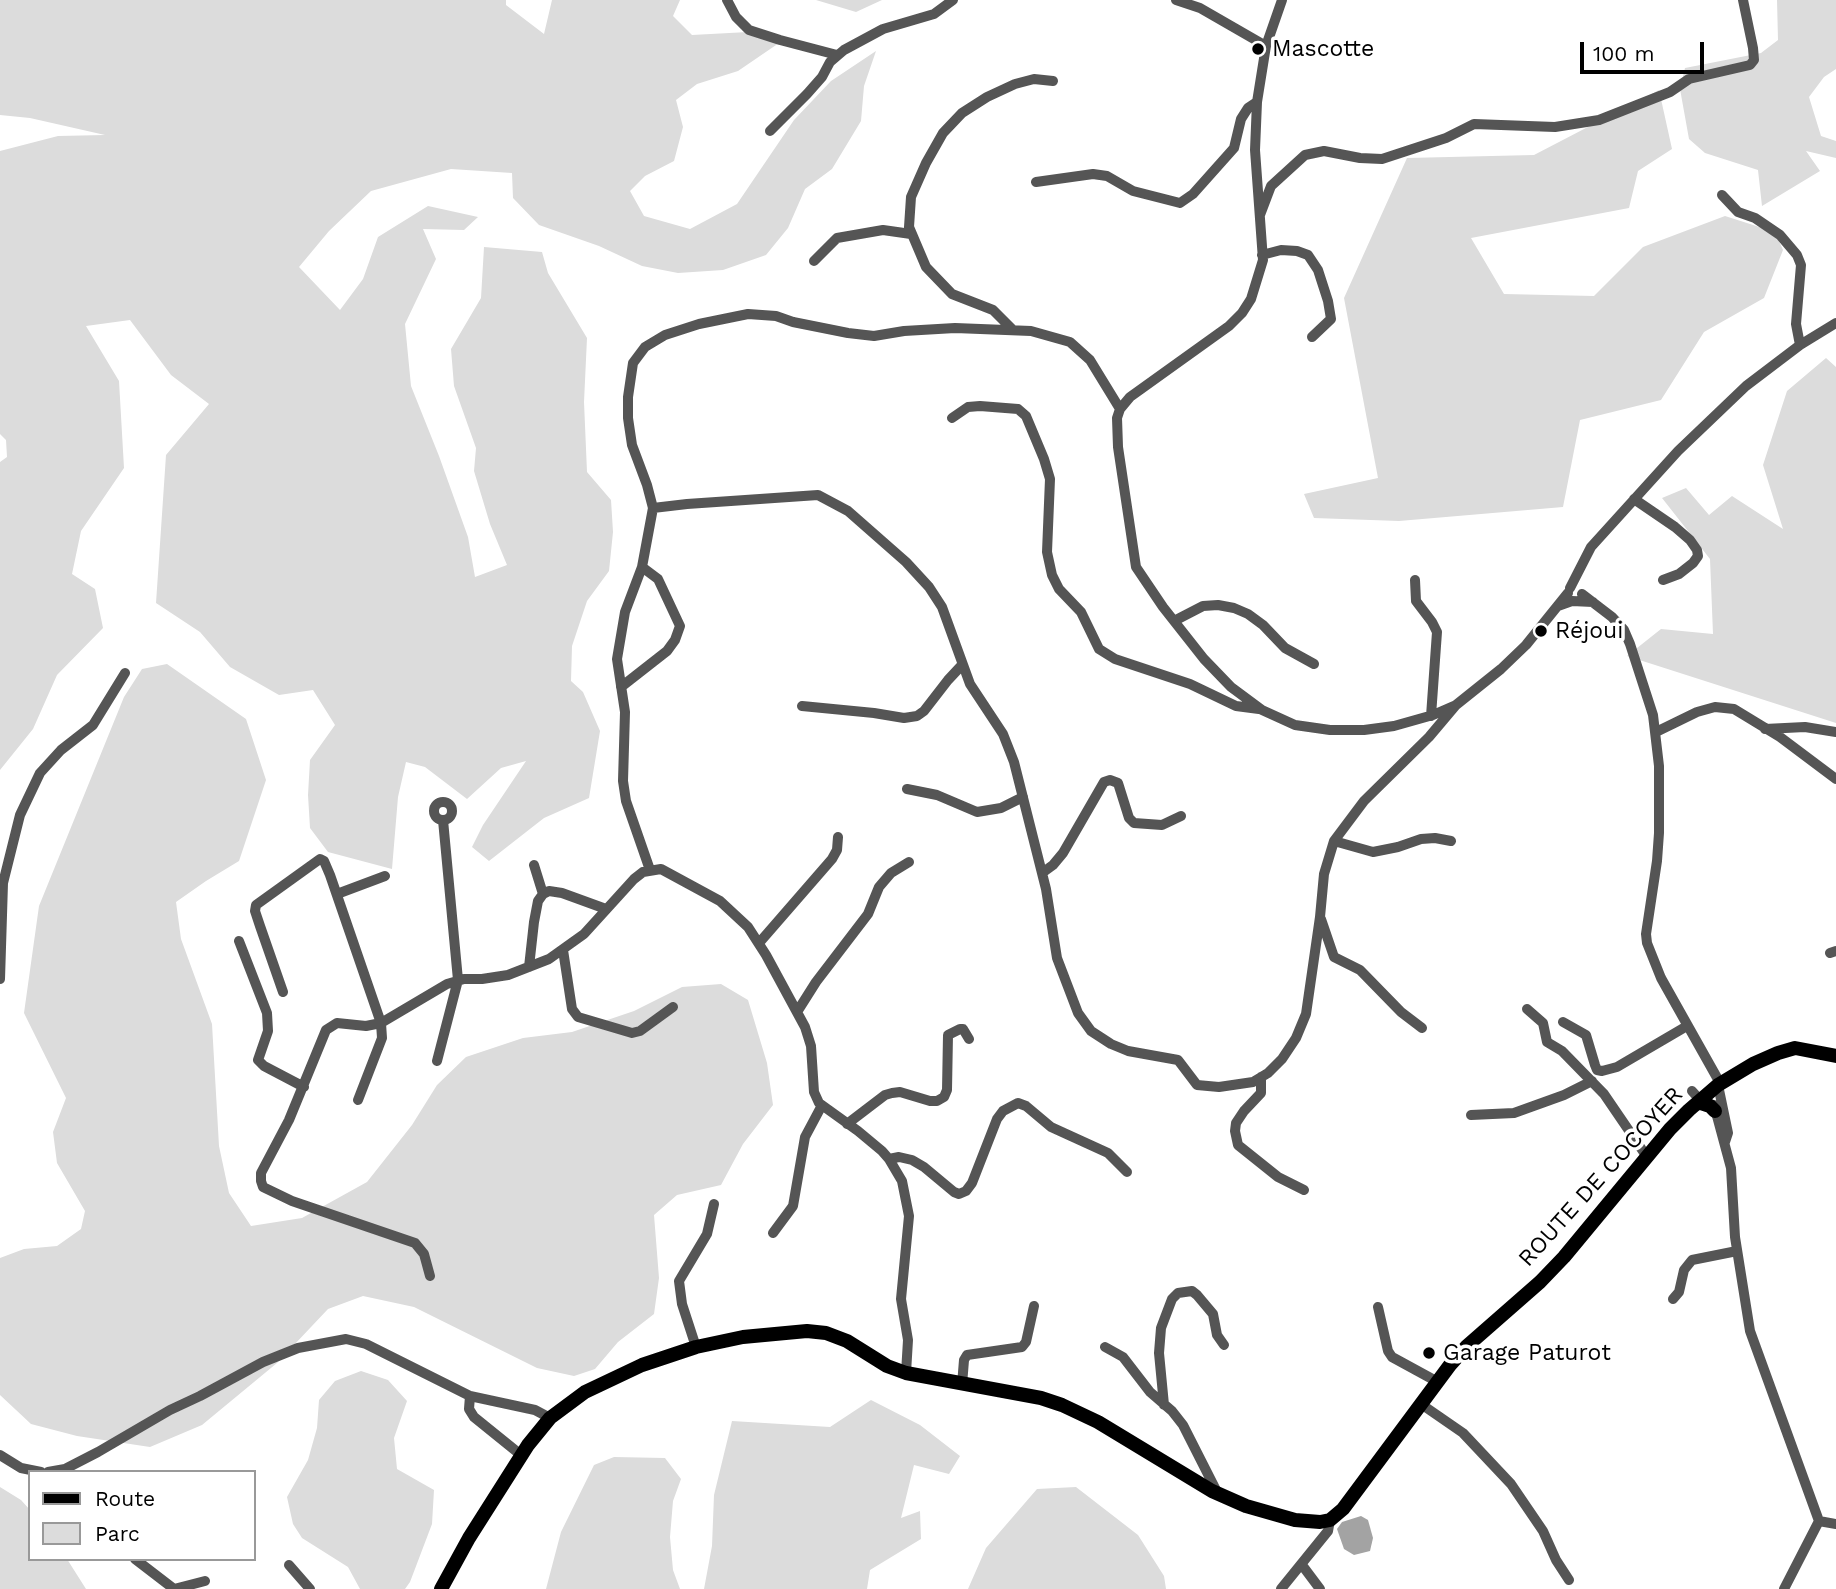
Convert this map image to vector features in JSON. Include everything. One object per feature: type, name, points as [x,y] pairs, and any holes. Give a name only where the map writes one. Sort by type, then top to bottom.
[{"type":"main road","name":"ROUTE DE COCOYER","points":[[1330,1520],[1343,1509],[1436,1381],[1467,1346],[1540,1282],[1564,1257],[1670,1129],[1706,1092],[1753,1064],[1795,1048],[1836,1056]]},
{"type":"main road","points":[[1706,1092],[1710,1106],[1715,1111]]},
{"type":"main road","points":[[441,1589],[469,1538],[521,1455],[550,1418],[585,1392],[608,1380],[696,1347],[743,1337],[807,1331],[826,1333],[847,1341],[887,1366],[906,1373],[1041,1398],[1077,1411],[1219,1494],[1246,1506],[1295,1520],[1330,1520]]},
{"type":"street","points":[[727,0],[736,17],[749,30],[837,55]]},
{"type":"street","points":[[770,131],[822,78],[837,55],[883,29],[934,14],[953,0]]},
{"type":"street","points":[[1176,0],[1200,8],[1266,46]]},
{"type":"street","points":[[1282,0],[1266,46],[1257,102],[1255,150],[1262,255],[1258,280],[1251,299],[1242,313],[1218,334],[1130,397],[1120,409],[1116,427],[1133,555],[1142,576],[1204,659],[1231,687],[1262,710],[1295,725],[1330,730],[1364,730],[1394,726],[1431,716],[1456,705]]},
{"type":"street","points":[[1259,218],[1271,186],[1305,155],[1324,151],[1382,159],[1446,138],[1474,124],[1555,127],[1599,120],[1670,92],[1689,79],[1750,65],[1754,60],[1753,48],[1743,0]]},
{"type":"street","points":[[1013,330],[993,310],[952,294],[926,267],[911,234],[913,189],[951,122],[976,103],[1002,90],[1034,79],[1053,81]]},
{"type":"street","points":[[1036,182],[1093,174],[1107,176],[1133,191],[1180,203],[1205,182],[1234,148],[1241,118],[1248,108],[1257,102]]},
{"type":"street","points":[[1722,195],[1738,212],[1755,218],[1780,235],[1797,255],[1801,265],[1796,324],[1800,345]]},
{"type":"street","points":[[814,261],[837,239],[883,230],[911,234]]},
{"type":"street","points":[[1262,255],[1281,250],[1297,251],[1308,255],[1318,270],[1331,319],[1311,337]]},
{"type":"street","points":[[650,870],[626,801],[623,781],[625,712],[617,659],[625,612],[642,567],[653,509],[632,445],[628,397],[633,363],[645,347],[665,335],[711,320],[748,314],[776,316],[793,322],[874,336],[931,329],[1031,331],[1070,342],[1090,360],[1120,409]]},
{"type":"street","points":[[653,509],[818,495],[835,502],[878,536],[929,587],[942,607],[970,684],[1003,734],[1023,797],[1042,873],[1061,970],[1078,1013],[1091,1031],[1111,1044],[1128,1051],[1178,1060],[1197,1085],[1206,1087],[1244,1084],[1261,1077],[1282,1059],[1302,1027],[1309,999],[1324,874],[1334,841],[1364,801],[1429,737],[1456,705],[1518,653],[1556,607],[1575,594],[1578,572],[1591,547],[1729,402],[1800,345],[1836,323]]},
{"type":"street","points":[[952,418],[961,410],[980,406],[1018,409],[1026,416],[1050,479],[1047,552],[1052,575],[1059,589],[1081,612],[1099,649],[1115,659],[1190,684],[1236,706],[1262,710]]},
{"type":"street","points":[[1634,499],[1675,527],[1697,550],[1698,556],[1693,563],[1679,574],[1663,580]]},
{"type":"street","points":[[621,687],[667,651],[680,626],[658,579],[642,567]]},
{"type":"street","points":[[1415,580],[1416,601],[1432,622],[1437,638],[1431,716]]},
{"type":"street","points":[[1575,594],[1593,602],[1624,630],[1640,673],[1656,732],[1660,766],[1659,833],[1646,934],[1654,965],[1687,1026],[1706,1092],[1728,1133],[1726,1142],[1731,1168],[1737,1251],[1750,1331],[1819,1521],[1784,1589]]},
{"type":"street","points":[[1174,621],[1203,606],[1234,608],[1263,625],[1285,649],[1314,664]]},
{"type":"street","points":[[803,706],[904,718],[917,716],[962,665]]},
{"type":"street","points":[[0,979],[3,883],[20,816],[40,773],[61,750],[93,725],[125,673]]},
{"type":"street","points":[[1656,732],[1697,712],[1715,707],[1734,709],[1780,737],[1836,779]]},
{"type":"street","points":[[1765,729],[1805,727],[1836,732]]},
{"type":"street","points":[[1042,873],[1063,853],[1104,782],[1110,780],[1118,783],[1129,818],[1134,823],[1162,825],[1181,816]]},
{"type":"street","points":[[907,789],[937,795],[977,812],[1001,808],[1023,797]]},
{"type":"street","points":[[437,1061],[458,980],[443,820]]},
{"type":"street","points":[[759,943],[832,859],[837,850],[838,837]]},
{"type":"street","points":[[1334,841],[1373,852],[1421,839],[1451,841]]},
{"type":"street","points":[[284,992],[256,905],[320,859],[324,861],[337,894],[381,1023],[382,1038],[358,1100]]},
{"type":"street","points":[[797,1012],[816,982],[868,914],[880,887],[891,873],[909,862]]},
{"type":"street","points":[[534,865],[543,894]]},
{"type":"street","points":[[430,1276],[424,1254],[415,1243],[292,1200],[263,1187],[261,1172],[304,1087],[326,1030],[337,1023],[366,1026],[381,1023],[447,984],[458,980],[508,975],[529,967],[563,950],[584,934],[643,872],[665,870],[720,901],[743,921],[759,943],[797,1012],[808,1038],[814,1092],[821,1107],[858,1131],[889,1159],[902,1181],[908,1206],[901,1299],[908,1340],[906,1373]]},
{"type":"street","points":[[337,894],[385,876]]},
{"type":"street","points":[[529,967],[538,901],[543,894],[549,891],[562,893],[606,909]]},
{"type":"street","points":[[1320,917],[1334,957],[1360,970],[1401,1012],[1422,1028]]},
{"type":"street","points":[[239,941],[267,1013],[268,1031],[258,1060],[264,1066],[304,1087]]},
{"type":"street","points":[[563,950],[572,1010],[578,1017],[632,1033],[640,1031],[673,1007]]},
{"type":"street","points":[[1527,1009],[1543,1023],[1547,1042],[1562,1051],[1604,1094],[1647,1157]]},
{"type":"street","points":[[1563,1022],[1586,1035],[1597,1070],[1602,1071],[1617,1067],[1687,1026]]},
{"type":"street","points":[[847,1124],[876,1101],[892,1093],[900,1092],[930,1101],[944,1097],[947,1090],[948,1035],[963,1029],[969,1039]]},
{"type":"street","points":[[1261,1077],[1261,1093],[1236,1124],[1238,1145],[1278,1177],[1304,1190]]},
{"type":"street","points":[[1471,1115],[1514,1113],[1564,1095],[1592,1081]]},
{"type":"street","points":[[889,1159],[900,1157],[912,1160],[960,1194],[972,1183],[997,1119],[1003,1111],[1017,1103],[1026,1106],[1051,1127],[1108,1153],[1127,1172]]},
{"type":"street","points":[[773,1233],[793,1206],[805,1137],[821,1107]]},
{"type":"street","points":[[1715,1111],[1721,1135],[1726,1142]]},
{"type":"street","points":[[696,1347],[681,1304],[679,1281],[707,1234],[714,1204]]},
{"type":"street","points":[[1673,1299],[1679,1292],[1684,1270],[1692,1260],[1737,1251]]},
{"type":"street","points":[[1164,1405],[1159,1353],[1161,1328],[1172,1299],[1178,1293],[1192,1291],[1197,1295],[1213,1314],[1217,1335],[1224,1345]]},
{"type":"street","points":[[962,1385],[964,1360],[967,1356],[972,1353],[1022,1347],[1026,1342],[1034,1307]]},
{"type":"street","points":[[1378,1307],[1388,1351],[1392,1356],[1436,1381]]},
{"type":"street","points":[[59,1470],[98,1452],[170,1410],[263,1362],[298,1348],[346,1339],[366,1344],[470,1396],[535,1410],[550,1418]]},
{"type":"street","points":[[1105,1347],[1123,1357],[1150,1392],[1183,1426],[1219,1494]]},
{"type":"street","points":[[470,1396],[469,1409],[474,1417],[521,1455]]},
{"type":"street","points":[[1421,1404],[1463,1433],[1511,1484],[1543,1531],[1556,1560],[1569,1580]]},
{"type":"street","points":[[0,1455],[21,1468],[31,1470]]},
{"type":"street","name":"ROUTE DE COCOYER","points":[[1281,1589],[1328,1531],[1330,1520]]},
{"type":"street","points":[[1819,1521],[1836,1524]]},
{"type":"street","points":[[137,1561],[174,1588],[205,1581]]},
{"type":"street","points":[[289,1565],[310,1589]]},
{"type":"street","points":[[1302,1565],[1320,1589]]},
{"type":"green space","points":[[0,0],[506,0],[506,5],[544,34],[552,0],[680,0],[673,16],[692,35],[748,32],[779,43],[738,71],[697,84],[676,100],[683,127],[674,161],[645,176],[630,191],[644,216],[690,229],[737,204],[794,120],[831,81],[876,51],[864,86],[861,121],[832,169],[805,189],[788,228],[766,255],[723,270],[678,273],[642,266],[599,246],[539,225],[513,198],[512,173],[451,169],[371,191],[329,231],[299,267],[340,310],[363,279],[378,237],[428,206],[478,217],[464,230],[423,229],[436,259],[405,324],[411,386],[468,537],[475,577],[507,565],[490,524],[474,471],[476,448],[454,386],[451,349],[481,298],[484,247],[542,252],[548,273],[587,338],[584,402],[587,472],[611,500],[613,532],[609,571],[587,601],[572,646],[571,681],[583,692],[600,731],[589,798],[544,818],[489,861],[472,847],[483,825],[526,761],[501,768],[467,799],[425,767],[406,762],[398,797],[392,869],[328,852],[310,828],[308,795],[310,760],[335,725],[313,690],[279,695],[230,667],[200,632],[156,603],[166,455],[209,404],[171,375],[130,320],[86,326],[119,381],[124,468],[81,531],[72,574],[95,589],[103,628],[57,675],[33,729],[0,770],[0,462],[7,457],[6,440],[0,434],[0,151],[58,136],[105,135],[30,118],[0,115]]},
{"type":"green space","points":[[816,0],[882,0],[856,12]]},
{"type":"green space","points":[[1777,0],[1836,0],[1836,69],[1824,77],[1809,97],[1821,136],[1836,141],[1836,158],[1806,151],[1820,171],[1762,206],[1758,170],[1705,153],[1689,139],[1680,89],[1685,68],[1761,53],[1778,40]]},
{"type":"green space","points":[[1659,90],[1672,149],[1638,171],[1629,208],[1471,238],[1504,294],[1594,296],[1643,247],[1725,216],[1775,232],[1783,250],[1764,298],[1704,332],[1661,400],[1580,420],[1563,507],[1399,521],[1314,518],[1304,494],[1378,478],[1344,298],[1407,158],[1534,155]]},
{"type":"green space","points":[[1826,358],[1836,367],[1836,723],[1627,656],[1661,629],[1713,634],[1710,559],[1662,498],[1686,488],[1709,515],[1732,496],[1783,529],[1763,465],[1787,391]]},
{"type":"green space","points":[[167,664],[246,719],[266,780],[239,861],[176,902],[181,939],[212,1024],[219,1146],[229,1193],[251,1226],[302,1218],[367,1182],[412,1125],[437,1085],[466,1057],[523,1038],[572,1032],[634,1011],[682,987],[721,984],[748,1000],[767,1063],[773,1105],[743,1144],[721,1185],[677,1195],[654,1215],[659,1278],[654,1314],[618,1342],[595,1369],[574,1376],[537,1368],[414,1307],[363,1296],[328,1309],[277,1363],[202,1425],[150,1447],[77,1436],[31,1424],[0,1395],[0,1258],[24,1249],[57,1246],[81,1229],[85,1211],[57,1163],[53,1132],[66,1098],[24,1013],[39,906],[124,697],[142,669]]},
{"type":"green space","points":[[361,1371],[388,1380],[407,1401],[394,1438],[397,1469],[434,1490],[432,1524],[405,1589],[360,1589],[348,1567],[302,1538],[293,1524],[287,1497],[308,1460],[317,1428],[319,1400],[335,1381]]},
{"type":"green space","points":[[871,1400],[920,1425],[960,1456],[949,1474],[914,1465],[901,1518],[920,1511],[921,1539],[870,1570],[867,1589],[704,1589],[712,1546],[714,1495],[732,1421],[830,1427]]},
{"type":"green space","points":[[614,1457],[665,1458],[681,1479],[673,1501],[670,1537],[673,1570],[680,1589],[546,1589],[561,1532],[594,1465]]},
{"type":"green space","points":[[0,1487],[28,1508],[28,1561],[68,1561],[86,1589],[0,1589]]},
{"type":"green space","points":[[1076,1487],[1138,1535],[1164,1576],[1166,1589],[968,1589],[986,1548],[1037,1489]]},
{"type":"shaded area","points":[[1361,1516],[1368,1520],[1373,1538],[1370,1551],[1354,1555],[1344,1549],[1337,1529],[1342,1522]]},
{"type":"place","name":"Mascotte","points":[[1258,49]]},
{"type":"place","name":"Réjoui","points":[[1541,631]]},
{"type":"place","name":"Garage Paturot","points":[[1429,1353]]}]
